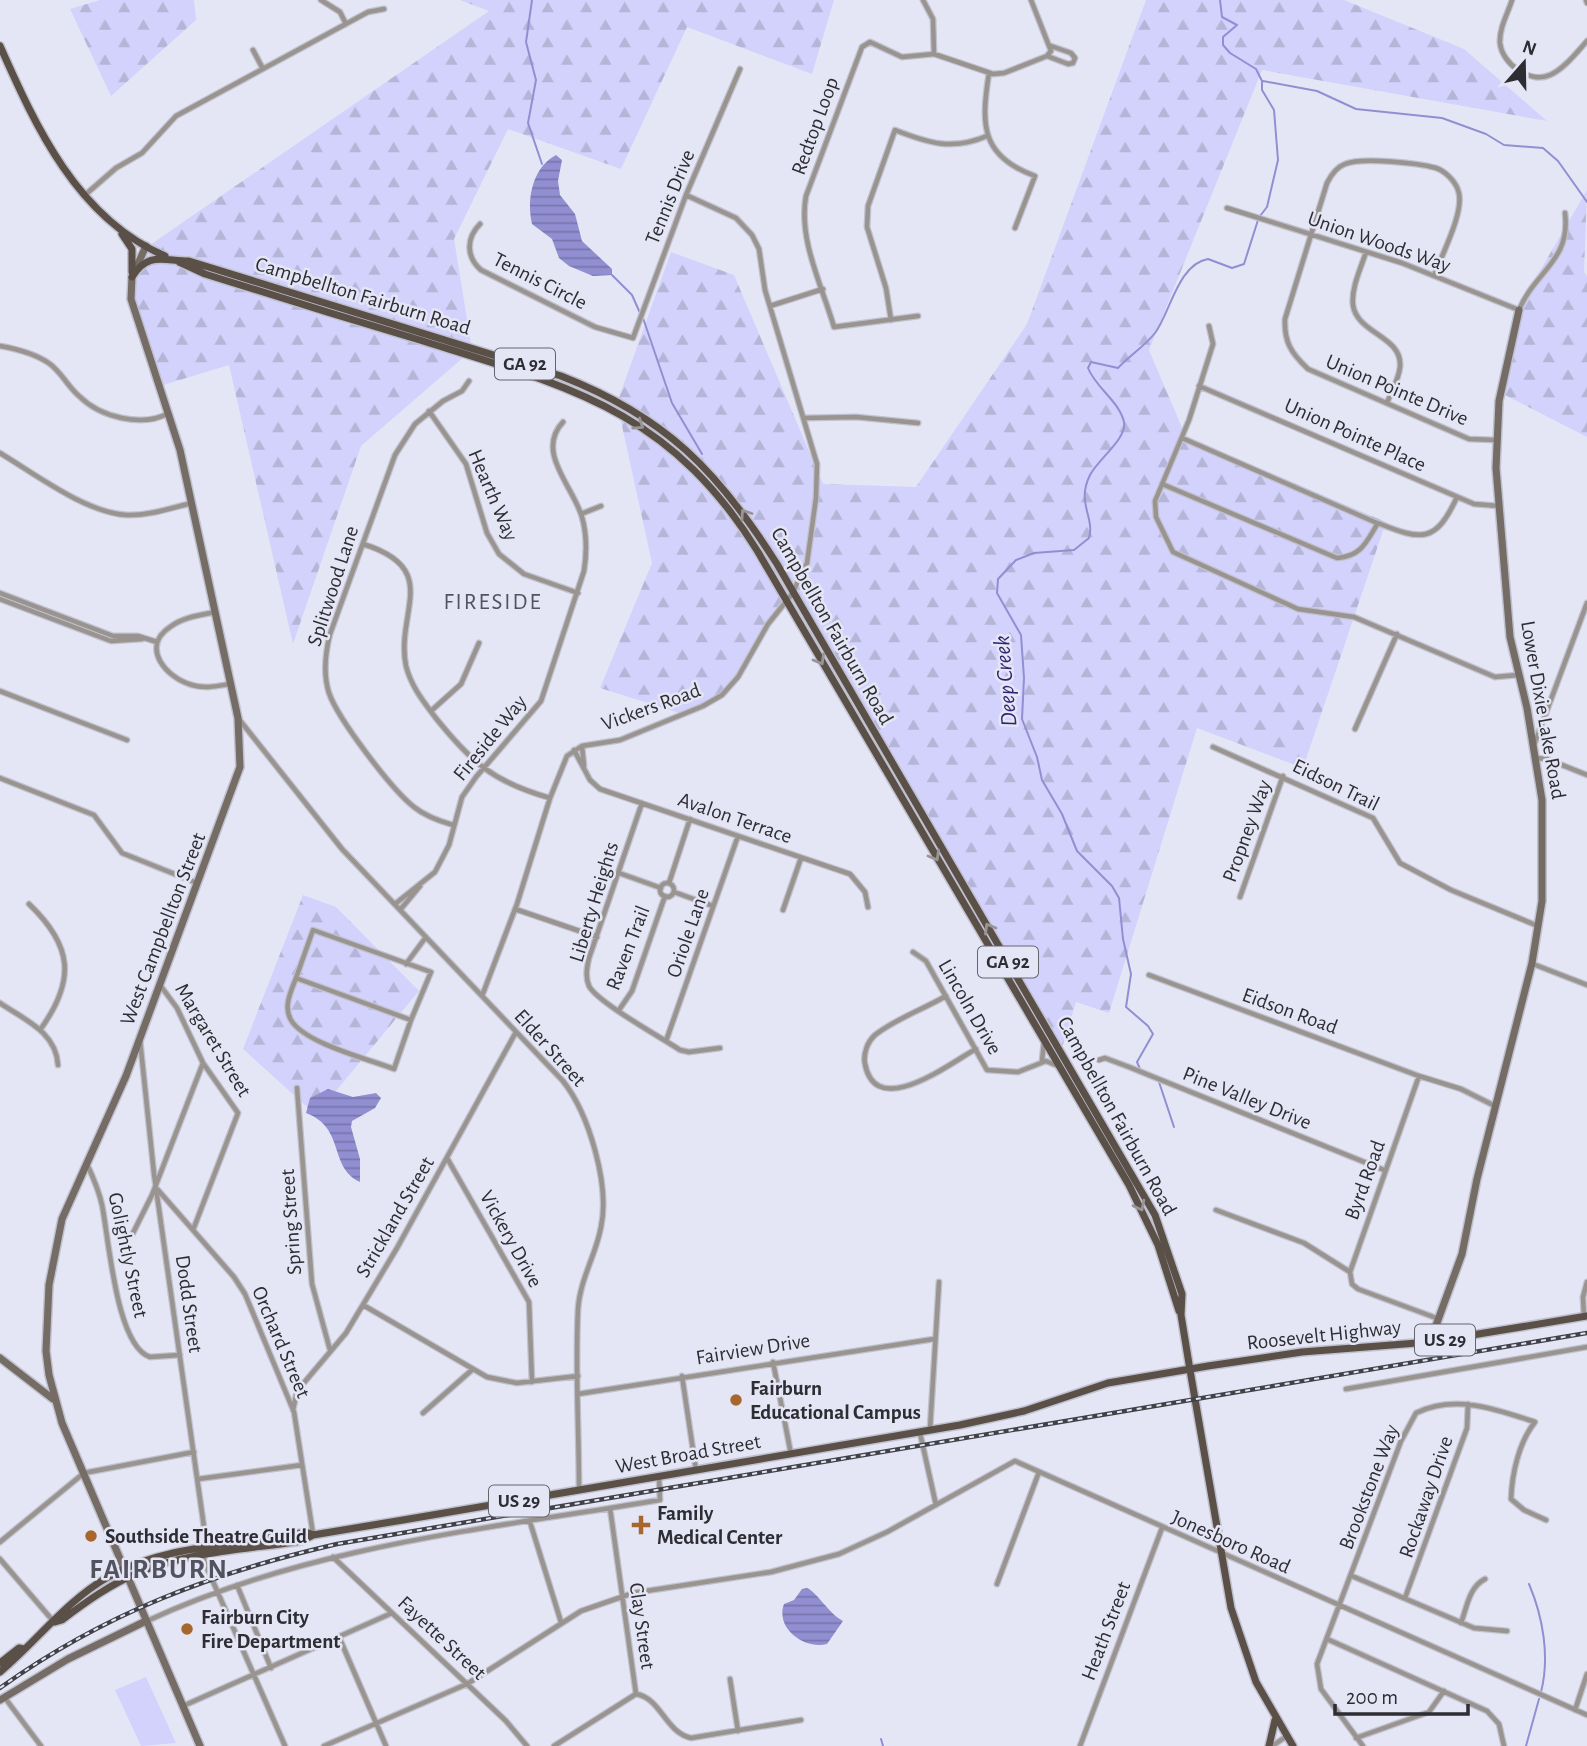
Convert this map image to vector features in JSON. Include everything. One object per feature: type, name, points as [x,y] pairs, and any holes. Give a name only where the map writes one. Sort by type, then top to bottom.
[{"type":"main road","name":"Campbellton Fairburn Road","points":[[0,46],[3,62],[40,132],[85,195],[118,228],[146,246],[205,274],[559,383],[610,407],[673,450],[714,491],[750,539],[1141,1207],[1181,1315]]},
{"type":"main road","points":[[118,228],[132,249],[132,277]]},
{"type":"main road","name":"West Campbellton Street","points":[[146,246],[132,277],[131,299],[170,412],[193,503],[238,718],[242,750],[236,783],[114,1107],[62,1219],[49,1284],[46,1351],[54,1399],[200,1746]]},
{"type":"main road","points":[[132,277],[141,265],[151,258],[177,261]]},
{"type":"main road","name":"Campbellton Fairburn Road","points":[[177,261],[189,261],[227,272],[546,370],[620,403],[667,433],[713,474],[746,515],[1147,1199],[1178,1279],[1181,1315],[1222,1555],[1241,1643],[1289,1743]]},
{"type":"main road","name":"Lower Dixie Lake Road","points":[[1430,1342],[1462,1254],[1539,926],[1544,827],[1534,745],[1509,629],[1495,440],[1499,401],[1519,310]]},
{"type":"main road","name":"Roosevelt Highway","points":[[1190,1370],[1301,1352],[1430,1342],[1586,1317]]},
{"type":"main road","points":[[0,1358],[54,1399]]},
{"type":"main road","name":"West Broad Street","points":[[0,1672],[83,1595],[107,1578],[128,1573],[170,1555],[204,1553],[306,1532],[313,1535],[920,1432],[1024,1411],[1108,1383],[1190,1370]]},
{"type":"main road","points":[[2,1699],[68,1659],[146,1621]]},
{"type":"main road","name":"West Broad Street","points":[[0,1663],[19,1648],[24,1649]]},
{"type":"main road","points":[[1271,1746],[1276,1719]]},
{"type":"street","points":[[321,0],[340,12],[346,24]]},
{"type":"street","points":[[923,0],[933,19],[934,54]]},
{"type":"street","points":[[1031,0],[1051,46],[1048,56]]},
{"type":"street","points":[[1513,0],[1500,41],[1505,57],[1517,70],[1534,76],[1552,74],[1587,41]]},
{"type":"street","points":[[85,195],[116,168],[142,153],[176,116],[368,12],[384,9]]},
{"type":"street","name":"Redtop Loop","points":[[918,316],[834,327],[805,231],[803,212],[806,196],[862,47],[870,42],[902,57],[934,54],[989,73]]},
{"type":"street","points":[[1015,228],[1035,176],[1006,162],[987,136],[983,112],[989,73],[1004,73],[1048,56],[1071,64],[1075,58],[1071,53],[1051,46]]},
{"type":"street","points":[[253,50],[262,69]]},
{"type":"street","name":"Tennis Drive","points":[[633,338],[686,195],[740,69]]},
{"type":"street","points":[[891,320],[886,288],[867,227],[868,206],[895,130],[944,146],[959,146],[987,136]]},
{"type":"street","name":"Union Pointe Drive","points":[[1433,276],[1460,206],[1459,191],[1452,179],[1438,168],[1374,162],[1345,163],[1332,173],[1327,183],[1285,319],[1284,337],[1293,355],[1308,369],[1469,439],[1495,440]]},
{"type":"street","name":"Vickers Road","points":[[574,750],[582,746],[620,740],[714,701],[738,677],[764,630],[792,594],[807,563],[817,485],[815,454],[770,306],[759,249],[752,235],[736,219],[686,195]]},
{"type":"street","name":"Union Woods Way","points":[[1227,208],[1366,252],[1519,310]]},
{"type":"street","name":"Lower Dixie Lake Road","points":[[1519,310],[1561,253],[1567,234],[1565,213]]},
{"type":"street","name":"Tennis Circle","points":[[480,224],[472,234],[469,247],[472,260],[481,270],[595,327],[633,338]]},
{"type":"street","points":[[1366,252],[1353,306],[1360,321],[1393,346],[1400,357],[1400,370],[1387,403]]},
{"type":"street","points":[[770,306],[823,289]]},
{"type":"street","points":[[1209,326],[1213,344],[1182,438],[1155,501],[1156,517],[1167,545],[1180,558],[1298,609],[1354,617],[1495,677],[1519,675]]},
{"type":"street","points":[[0,346],[22,351],[50,363],[81,398],[102,412],[134,419],[161,417],[170,412]]},
{"type":"street","name":"Splitwood Lane","points":[[453,825],[424,814],[403,797],[342,718],[329,693],[325,670],[327,645],[396,455],[415,424],[429,411],[462,391],[469,381]]},
{"type":"street","name":"Union Pointe Place","points":[[1199,386],[1457,497],[1486,507],[1499,506]]},
{"type":"street","name":"Hearth Way","points":[[429,411],[466,464],[487,533],[499,554],[524,574],[578,593]]},
{"type":"street","points":[[805,418],[856,417],[918,423]]},
{"type":"street","name":"Fireside Way","points":[[395,904],[435,872],[444,858],[462,797],[541,701],[578,593],[587,553],[581,514],[554,460],[552,444],[563,422]]},
{"type":"street","points":[[1182,438],[1408,536],[1432,533],[1446,521],[1457,497]]},
{"type":"street","points":[[0,453],[53,487],[111,512],[139,515],[193,503]]},
{"type":"street","points":[[1161,484],[1337,558],[1347,557],[1363,548],[1378,523]]},
{"type":"street","points":[[581,514],[601,506]]},
{"type":"street","points":[[363,544],[391,555],[409,578],[413,598],[405,645],[406,664],[413,687],[463,752],[482,770],[511,785],[550,798]]},
{"type":"street","points":[[0,593],[113,636],[157,642]]},
{"type":"street","points":[[0,599],[111,641],[143,639]]},
{"type":"street","points":[[1534,745],[1587,603]]},
{"type":"street","points":[[157,642],[173,624],[216,612]]},
{"type":"street","points":[[1355,729],[1396,634]]},
{"type":"street","points":[[157,642],[161,665],[180,681],[203,687],[231,684]]},
{"type":"street","points":[[431,711],[461,684],[479,643]]},
{"type":"street","points":[[0,691],[127,740]]},
{"type":"street","name":"Elder Street","points":[[238,718],[326,831],[575,1097],[587,1125],[602,1185],[601,1228],[579,1299],[579,1490]]},
{"type":"street","points":[[582,746],[584,766]]},
{"type":"street","name":"Eidson Trail","points":[[1213,747],[1373,818],[1381,827],[1395,857],[1410,869],[1539,926]]},
{"type":"street","points":[[482,996],[515,909],[561,765],[574,750]]},
{"type":"street","name":"Avalon Terrace","points":[[574,750],[590,780],[600,789],[850,874],[865,892],[868,907]]},
{"type":"street","points":[[1536,758],[1547,759],[1587,775]]},
{"type":"street","name":"Propney Way","points":[[1240,897],[1283,776]]},
{"type":"street","points":[[0,778],[94,815],[122,853],[199,883]]},
{"type":"street","name":"Liberty Heights","points":[[642,803],[586,970],[589,985],[599,998],[666,1041],[690,1052],[720,1048]]},
{"type":"street","name":"Raven Trail","points":[[669,883],[690,819]]},
{"type":"street","name":"Oriole Lane","points":[[666,1041],[738,836]]},
{"type":"street","points":[[783,909],[802,858]]},
{"type":"street","points":[[619,873],[661,888],[665,896],[674,892]]},
{"type":"street","points":[[661,888],[669,883],[674,892],[713,906]]},
{"type":"street","name":"Fireside Way","points":[[401,910],[421,885]]},
{"type":"street","name":"Raven Trail","points":[[619,1010],[632,991],[665,896]]},
{"type":"street","points":[[29,904],[51,925],[59,940],[65,974],[55,1009],[40,1030]]},
{"type":"street","points":[[515,909],[597,937]]},
{"type":"street","points":[[313,929],[406,964],[431,972],[394,1069],[303,1034],[289,1018],[288,1000],[313,929]]},
{"type":"street","points":[[406,964],[426,937]]},
{"type":"street","name":"Lincoln Drive","points":[[913,952],[926,961],[988,1070],[1018,1072],[1042,1061]]},
{"type":"street","points":[[1532,963],[1587,985]]},
{"type":"street","name":"Eidson Road","points":[[1149,975],[1419,1076]]},
{"type":"street","points":[[296,978],[411,1020]]},
{"type":"street","name":"Margaret Street","points":[[160,985],[177,1008],[203,1063],[238,1114],[193,1230]]},
{"type":"street","points":[[946,996],[874,1036],[864,1059],[867,1073],[876,1084],[890,1090],[905,1089],[976,1049]]},
{"type":"street","points":[[0,1003],[48,1035],[57,1049],[58,1065]]},
{"type":"street","name":"Strickland Street","points":[[293,1410],[297,1391],[331,1351],[363,1305],[516,1032]]},
{"type":"street","name":"Dodd Street","points":[[140,1039],[144,1055],[157,1190],[198,1479],[208,1573],[285,1746]]},
{"type":"street","points":[[1044,1041],[1042,1061],[1051,1061],[1059,1067]]},
{"type":"street","name":"Pine Valley Drive","points":[[1099,1060],[1105,1058],[1129,1067],[1384,1170]]},
{"type":"street","points":[[132,1235],[203,1063]]},
{"type":"street","points":[[1419,1076],[1461,1088],[1495,1106]]},
{"type":"street","name":"Byrd Road","points":[[1350,1272],[1419,1076]]},
{"type":"street","name":"Spring Street","points":[[297,1088],[312,1284],[331,1351]]},
{"type":"street","name":"Vickery Drive","points":[[447,1158],[529,1302],[532,1382]]},
{"type":"street","name":"Golightly Street","points":[[87,1164],[102,1203],[122,1314],[134,1345],[150,1357],[180,1354]]},
{"type":"street","name":"Orchard Street","points":[[157,1190],[240,1285],[293,1410],[313,1535]]},
{"type":"street","points":[[1216,1210],[1304,1242],[1350,1272],[1352,1284],[1358,1289],[1439,1319]]},
{"type":"street","points":[[930,1429],[939,1282]]},
{"type":"street","points":[[1586,1317],[1583,1297],[1587,1282]]},
{"type":"street","points":[[363,1305],[473,1369],[502,1381],[532,1382],[578,1376]]},
{"type":"street","name":"Fairview Drive","points":[[578,1394],[934,1339]]},
{"type":"street","points":[[1346,1389],[1587,1347]]},
{"type":"street","points":[[774,1362],[791,1455]]},
{"type":"street","points":[[423,1413],[473,1369]]},
{"type":"street","points":[[682,1376],[696,1471]]},
{"type":"street","name":"Brookstone Way","points":[[1363,1746],[1318,1682],[1317,1664],[1401,1441],[1416,1413],[1427,1408],[1468,1404],[1481,1405],[1535,1422],[1528,1430],[1513,1474],[1511,1499],[1524,1510],[1546,1520]]},
{"type":"street","name":"Rockaway Drive","points":[[1405,1598],[1467,1428],[1468,1404]]},
{"type":"street","points":[[324,1746],[467,1684],[561,1622],[622,1596],[812,1563],[866,1542],[936,1505],[920,1432]]},
{"type":"street","points":[[0,1542],[84,1473],[194,1452]]},
{"type":"street","name":"Jonesboro Road","points":[[936,1505],[1015,1461],[1340,1608],[1587,1715]]},
{"type":"street","points":[[198,1479],[302,1465]]},
{"type":"street","points":[[997,1584],[1039,1472]]},
{"type":"street","points":[[146,1621],[216,1592],[332,1556],[660,1500],[659,1477]]},
{"type":"street","name":"Clay Street","points":[[554,1746],[636,1694],[610,1508]]},
{"type":"street","points":[[530,1522],[561,1622]]},
{"type":"street","name":"Heath Street","points":[[1080,1746],[1162,1528]]},
{"type":"street","name":"Fayette Street","points":[[332,1556],[467,1684],[527,1746]]},
{"type":"street","points":[[0,1559],[54,1622]]},
{"type":"street","points":[[1352,1576],[1474,1628],[1507,1631]]},
{"type":"street","points":[[1461,1623],[1472,1592],[1477,1583],[1485,1578]]},
{"type":"street","points":[[237,1585],[271,1668]]},
{"type":"street","points":[[183,1707],[393,1613]]},
{"type":"street","points":[[339,1637],[386,1746]]},
{"type":"street","points":[[1327,1639],[1491,1713],[1499,1724],[1504,1746]]},
{"type":"street","points":[[1575,1710],[1587,1674]]},
{"type":"street","points":[[730,1679],[738,1731]]},
{"type":"street","points":[[1356,1738],[1429,1712],[1444,1691]]},
{"type":"street","points":[[636,1694],[650,1701],[670,1727],[684,1736],[699,1738],[801,1720]]},
{"type":"street","points":[[2,1699],[41,1746]]},
{"type":"street","points":[[1271,1746],[1289,1743]]},
{"type":"green space","points":[[100,0],[194,0],[196,20],[111,96],[70,9]]},
{"type":"green space","points":[[460,0],[834,0],[812,74],[687,27],[621,169],[508,129],[454,239],[472,350],[361,446],[293,644],[229,365],[160,386],[133,294],[135,274],[150,245],[489,11]]},
{"type":"green space","points":[[1146,0],[1344,0],[1464,49],[1547,121],[1262,70],[1149,350],[1186,437],[1386,522],[1303,768],[1197,728],[1109,1013],[1076,1002],[1058,1061],[792,596],[754,649],[733,688],[689,716],[600,688],[652,563],[617,403],[671,252],[734,275],[823,484],[916,487],[1027,324]]},
{"type":"green space","points":[[1587,190],[1584,272],[1587,276],[1587,437],[1497,391],[1520,305]]},
{"type":"green space","points":[[303,895],[336,907],[419,991],[316,1115],[243,1049]]},
{"type":"green space","points":[[146,1677],[176,1743],[141,1746],[115,1690]]},
{"type":"shaded area","points":[[556,155],[562,160],[558,181],[560,195],[575,214],[582,241],[612,269],[612,275],[593,276],[569,266],[559,258],[552,239],[532,224],[530,204],[533,185],[542,167]]},
{"type":"shaded area","points":[[328,1089],[353,1097],[376,1093],[381,1098],[375,1108],[352,1121],[351,1127],[360,1159],[360,1182],[344,1167],[327,1128],[306,1113],[310,1098]]},
{"type":"shaded area","points":[[807,1588],[843,1621],[827,1644],[809,1644],[801,1640],[793,1635],[784,1621],[784,1604],[794,1600],[802,1589]]},
{"type":"waterway","points":[[532,0],[526,42],[536,80],[528,123],[542,164]]},
{"type":"waterway","name":"Deep Creek","points":[[1220,0],[1222,17],[1237,25],[1223,37],[1223,45],[1230,53],[1256,69],[1262,81],[1262,90],[1274,110],[1278,160],[1267,207],[1260,216]]},
{"type":"waterway","points":[[1263,81],[1317,91],[1356,109],[1442,118],[1486,134],[1504,145],[1543,148],[1558,161],[1587,202]]},
{"type":"waterway","name":"Deep Creek","points":[[1140,1069],[1137,1062],[1153,1034],[1148,1026],[1126,1007],[1131,974],[1123,939],[1119,898],[1112,886],[1077,851],[1062,814],[1042,780],[1037,757],[1022,719],[1024,678],[1021,635],[997,593],[998,579],[1016,560],[1034,553],[1074,550],[1089,538],[1086,485],[1094,469],[1117,442],[1124,429],[1121,414],[1088,368],[1091,362],[1118,368],[1147,342],[1155,333],[1182,279],[1198,263],[1208,259],[1232,268],[1244,264],[1258,220]]},
{"type":"waterway","points":[[612,275],[632,295],[640,313]]},
{"type":"waterway","points":[[643,318],[672,403],[702,454]]},
{"type":"waterway","name":"Deep Creek","points":[[1159,1082],[1174,1127]]},
{"type":"waterway","points":[[1529,1584],[1544,1637],[1545,1665],[1541,1692]]},
{"type":"waterway","points":[[1526,1746],[1539,1699]]},
{"type":"waterway","points":[[881,1739],[883,1746]]},
{"type":"railway","points":[[0,1688],[79,1638],[161,1599],[246,1568],[337,1544],[1587,1333]]},
{"type":"place","name":"Fairburn Educational Campus","points":[[736,1400]]},
{"type":"place","name":"Family Medical Center","points":[[641,1525]]},
{"type":"place","name":"Southside Theatre Guild","points":[[91,1536]]},
{"type":"place","name":"Fairburn City Fire Department","points":[[187,1629]]},
{"type":"district","name":"FIRESIDE","points":[[493,602]]},
{"type":"district","name":"FAIRBURN","points":[[159,1570]]}]
